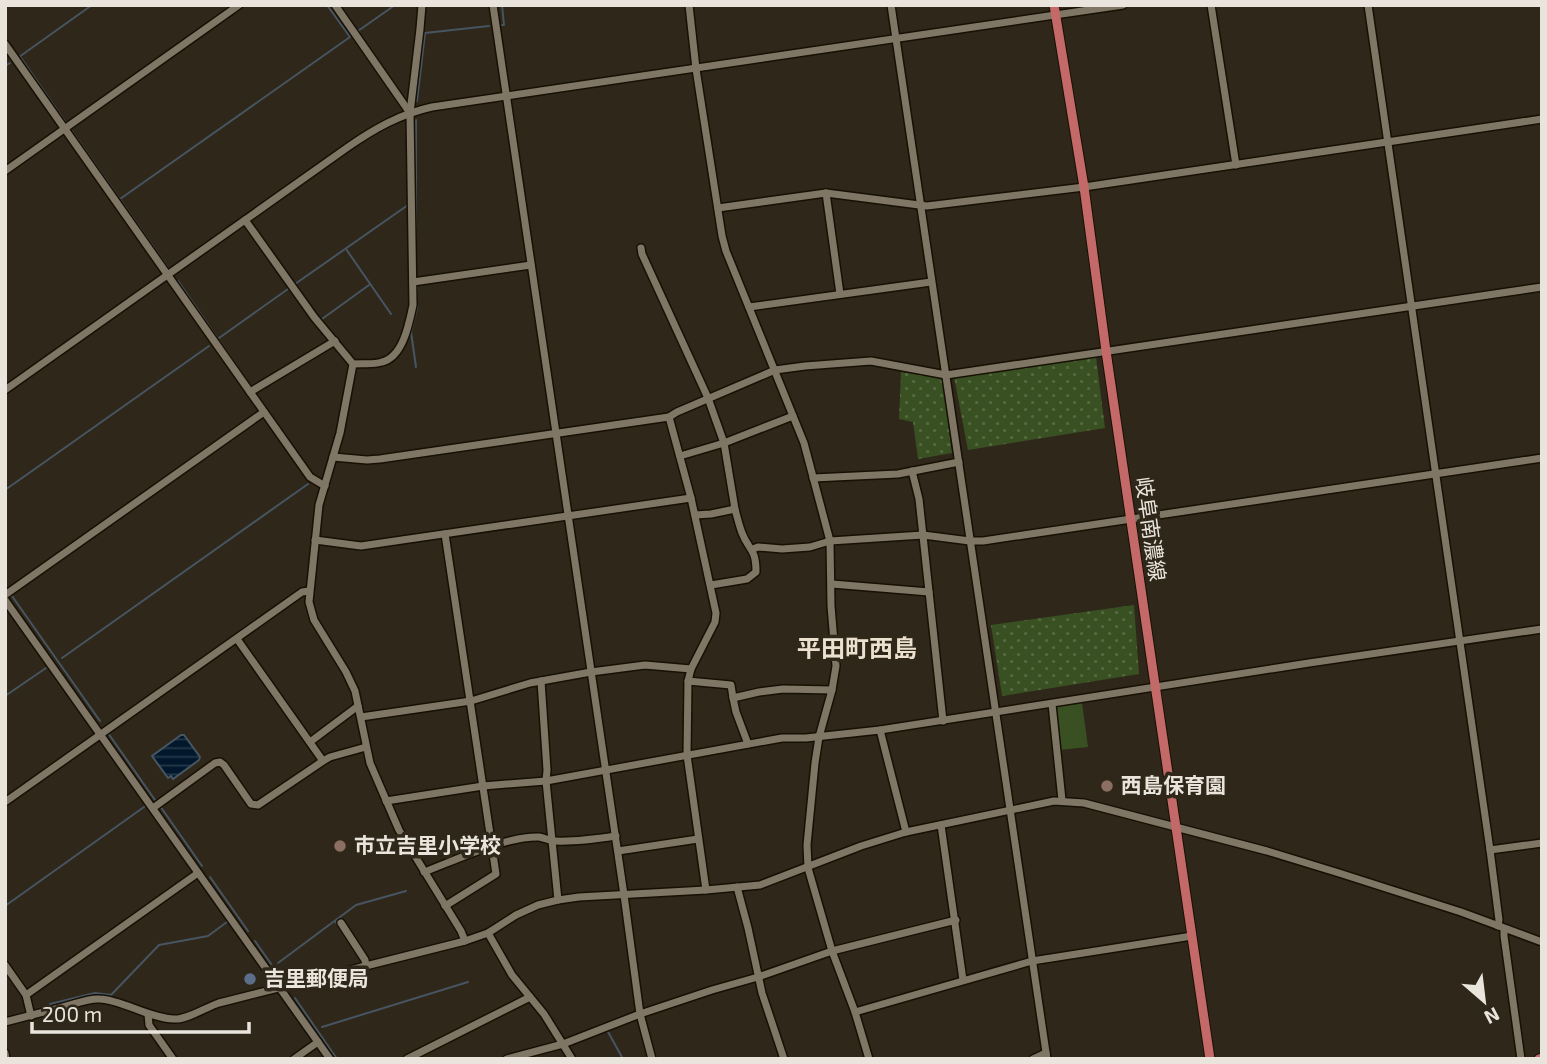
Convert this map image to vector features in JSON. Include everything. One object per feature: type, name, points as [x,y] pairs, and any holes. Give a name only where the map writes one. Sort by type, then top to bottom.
[{"type":"main road","name":"岐阜南濃線","points":[[1055,10],[1084,187],[1105,351],[1210,1059]]},
{"type":"street","points":[[5,171],[239,5]]},
{"type":"street","points":[[335,5],[410,113]]},
{"type":"street","points":[[354,364],[377,364],[392,357],[409,325],[413,305],[410,113],[422,5]]},
{"type":"street","points":[[493,5],[640,1014],[652,1059]]},
{"type":"street","points":[[689,5],[696,69],[726,251],[804,443],[830,541],[831,606],[836,666],[819,737],[810,803],[808,868],[832,951],[869,1059]]},
{"type":"street","points":[[891,5],[1046,1056],[1033,1059]]},
{"type":"street","points":[[5,390],[370,132],[410,113],[432,107],[896,39],[1055,10],[1123,5]]},
{"type":"street","points":[[1211,5],[1236,165]]},
{"type":"street","points":[[1368,5],[1521,1059]]},
{"type":"street","points":[[5,44],[310,477],[325,486]]},
{"type":"street","points":[[718,208],[825,193],[920,206],[1084,187],[1542,119]]},
{"type":"street","points":[[825,193],[840,294]]},
{"type":"street","points":[[246,220],[314,317],[354,364]]},
{"type":"street","points":[[641,248],[708,398],[724,443],[742,535],[756,559],[757,572],[747,579],[711,585]]},
{"type":"street","points":[[413,282],[531,265]]},
{"type":"street","points":[[749,307],[932,282]]},
{"type":"street","points":[[333,457],[380,459],[669,417],[775,370],[871,361],[946,375],[1542,287]]},
{"type":"street","points":[[250,392],[335,341]]},
{"type":"street","points":[[354,364],[340,433],[319,505],[309,602],[314,620],[355,691],[370,763],[399,830],[465,941]]},
{"type":"street","points":[[264,412],[7,594],[101,735],[330,1059]]},
{"type":"street","points":[[680,456],[724,443],[793,416]]},
{"type":"street","points":[[669,417],[691,498],[716,613],[715,622],[691,669],[688,681],[687,755],[706,890]]},
{"type":"street","points":[[753,550],[758,547],[782,550],[810,547],[830,541],[923,535],[983,541],[1542,457]]},
{"type":"street","points":[[813,478],[898,474],[959,462]]},
{"type":"street","points":[[912,471],[919,499],[943,721]]},
{"type":"street","points":[[315,540],[361,546],[691,498]]},
{"type":"street","points":[[695,515],[735,509]]},
{"type":"street","points":[[445,534],[496,874],[445,906]]},
{"type":"street","points":[[832,584],[929,592]]},
{"type":"street","points":[[5,802],[302,592],[309,590]]},
{"type":"street","points":[[386,801],[483,786],[546,781],[782,738],[819,737],[943,721],[1542,629]]},
{"type":"street","points":[[237,639],[323,761]]},
{"type":"street","points":[[361,717],[471,701],[530,683],[591,672],[645,665],[691,669]]},
{"type":"street","points":[[541,681],[546,781],[558,900]]},
{"type":"street","points":[[688,681],[730,685],[736,712],[748,744]]},
{"type":"street","points":[[733,698],[783,689],[832,690]]},
{"type":"street","points":[[1052,704],[1062,800]]},
{"type":"street","points":[[310,742],[358,706]]},
{"type":"street","points":[[880,730],[906,832]]},
{"type":"street","points":[[153,808],[215,763],[224,765],[251,804],[258,805],[330,757],[366,747]]},
{"type":"street","points":[[5,1022],[100,999],[175,1020],[219,1003],[465,941],[488,933],[538,905],[558,900],[761,885],[872,842],[906,832],[1062,800],[1084,803],[1267,851],[1461,912],[1542,942]]},
{"type":"street","points":[[942,825],[963,980]]},
{"type":"street","points":[[424,873],[492,845],[541,837],[552,841],[578,841],[616,836]]},
{"type":"street","points":[[618,851],[698,839]]},
{"type":"street","points":[[1490,850],[1542,843]]},
{"type":"street","points":[[26,995],[198,873]]},
{"type":"street","points":[[737,887],[762,993],[784,1059]]},
{"type":"street","points":[[507,1059],[563,1044],[640,1014],[832,951],[956,920]]},
{"type":"street","points":[[341,923],[365,960],[366,966]]},
{"type":"street","points":[[488,933],[512,975],[544,1014],[572,1059]]},
{"type":"street","points":[[855,1012],[1032,961],[1192,936]]},
{"type":"street","points":[[5,965],[26,995],[31,1016]]},
{"type":"street","points":[[407,1059],[530,997]]},
{"type":"street","points":[[148,1014],[149,1025],[173,1059]]},
{"type":"street","points":[[294,1059],[318,1042]]},
{"type":"street","points":[[5,1053],[6,1059]]},
{"type":"green space","points":[[1096,357],[1105,428],[968,450],[954,377]]},
{"type":"green space","points":[[901,372],[942,376],[952,453],[918,459],[913,422],[899,419]]},
{"type":"green space","points":[[1134,605],[1139,674],[1002,696],[991,625]]},
{"type":"green space","points":[[1082,703],[1088,747],[1059,750],[1055,706]]},
{"type":"water","points":[[184,735],[200,757],[173,779],[171,776],[168,778],[152,756]]},
{"type":"waterway","points":[[19,57],[92,5]]},
{"type":"waterway","points":[[120,199],[350,37],[327,5]]},
{"type":"waterway","points":[[358,31],[395,5]]},
{"type":"waterway","points":[[502,5],[502,25]]},
{"type":"waterway","points":[[417,101],[425,33],[489,26]]},
{"type":"waterway","points":[[21,58],[66,123]]},
{"type":"waterway","points":[[5,66],[10,63]]},
{"type":"waterway","points":[[416,120],[416,278]]},
{"type":"waterway","points":[[71,130],[168,268]]},
{"type":"waterway","points":[[295,284],[408,205]]},
{"type":"waterway","points":[[346,249],[391,314]]},
{"type":"waterway","points":[[178,281],[251,387]]},
{"type":"waterway","points":[[322,319],[369,285]]},
{"type":"waterway","points":[[416,367],[411,332],[417,308],[417,285]]},
{"type":"waterway","points":[[219,338],[288,289]]},
{"type":"waterway","points":[[5,490],[209,346]]},
{"type":"waterway","points":[[255,392],[304,462]]},
{"type":"waterway","points":[[62,658],[308,484]]},
{"type":"waterway","points":[[12,596],[100,721]]},
{"type":"waterway","points":[[5,696],[46,668]]},
{"type":"waterway","points":[[108,733],[155,800]]},
{"type":"waterway","points":[[160,806],[202,866]]},
{"type":"waterway","points":[[5,906],[144,807]]},
{"type":"waterway","points":[[210,877],[248,931]]},
{"type":"waterway","points":[[278,963],[356,905],[406,891]]},
{"type":"waterway","points":[[335,921],[361,960]]},
{"type":"waterway","points":[[50,1004],[95,993],[111,995],[159,945],[208,936],[227,922]]},
{"type":"waterway","points":[[255,941],[274,968]]},
{"type":"waterway","points":[[322,1027],[468,982]]},
{"type":"waterway","points":[[295,998],[337,1059]]},
{"type":"waterway","points":[[606,1031],[623,1059]]},
{"type":"place","name":"西島保育園","points":[[1107,786]]},
{"type":"place","name":"市立吉里小学校","points":[[340,846]]},
{"type":"place","name":"吉里郵便局","points":[[250,979]]},
{"type":"district","name":"平田町西島","points":[[857,649]]}]
